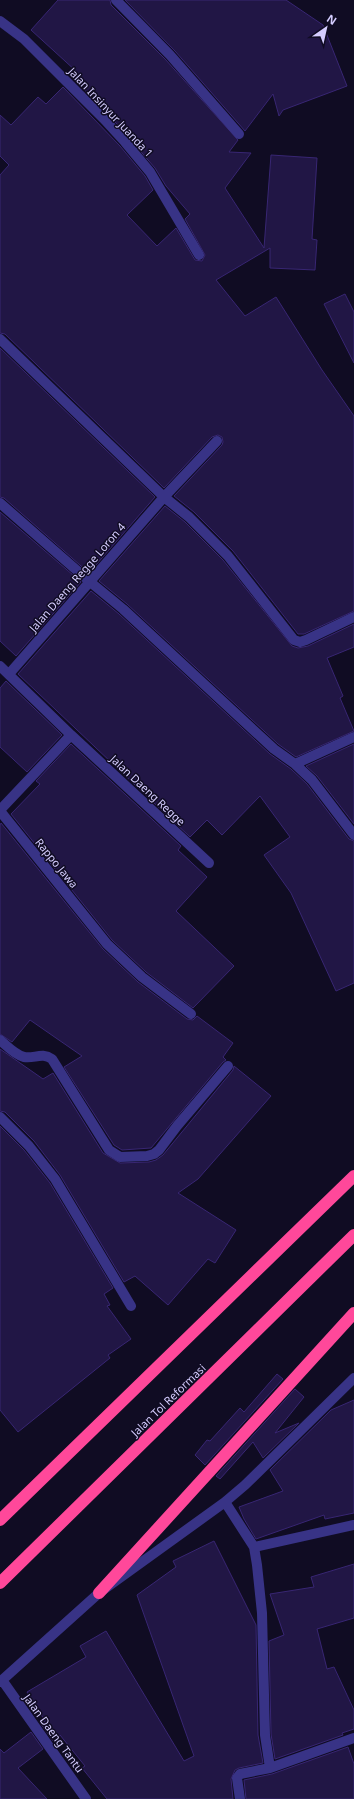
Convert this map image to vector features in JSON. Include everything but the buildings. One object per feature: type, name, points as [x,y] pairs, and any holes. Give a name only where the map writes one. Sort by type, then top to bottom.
[{"type":"highway","points":[[0,1520],[354,1176]]},
{"type":"highway","name":"Jalan Tol Reformasi","points":[[0,1583],[354,1235]]},
{"type":"highway","points":[[99,1593],[354,1313]]},
{"type":"street","points":[[116,0],[170,55],[239,134]]},
{"type":"street","name":"Jalan Insinyur Juanda 1","points":[[0,21],[24,39],[125,142],[150,172],[199,255]]},
{"type":"street","points":[[0,338],[164,496],[189,517],[232,560],[294,640],[300,642],[306,640],[354,617]]},
{"type":"street","name":"Jalan Daeng Regge Loron 4","points":[[9,674],[164,496],[217,441]]},
{"type":"street","points":[[0,503],[123,609],[274,749],[295,764],[312,780],[354,835]]},
{"type":"street","name":"Jalan Daeng Regge","points":[[0,666],[71,735],[209,863]]},
{"type":"street","points":[[0,810],[71,735]]},
{"type":"street","points":[[295,764],[354,737]]},
{"type":"street","name":"Rappo Jawa","points":[[0,810],[107,944],[142,977],[191,1014]]},
{"type":"street","points":[[0,1040],[18,1055],[24,1057],[42,1055],[52,1059],[109,1150],[120,1157],[147,1156],[159,1150],[177,1126],[228,1066]]},
{"type":"street","points":[[0,1117],[29,1146],[55,1179],[131,1306]]},
{"type":"street","points":[[1,1681],[99,1593],[225,1502],[245,1485],[354,1378]]},
{"type":"street","points":[[225,1502],[254,1547],[262,1614],[265,1735],[270,1768]]},
{"type":"street","points":[[254,1547],[354,1526]]},
{"type":"street","name":"Jalan Daeng Tantu","points":[[1,1681],[86,1799]]},
{"type":"street","points":[[240,1799],[237,1778],[240,1774],[270,1768],[354,1738]]}]
